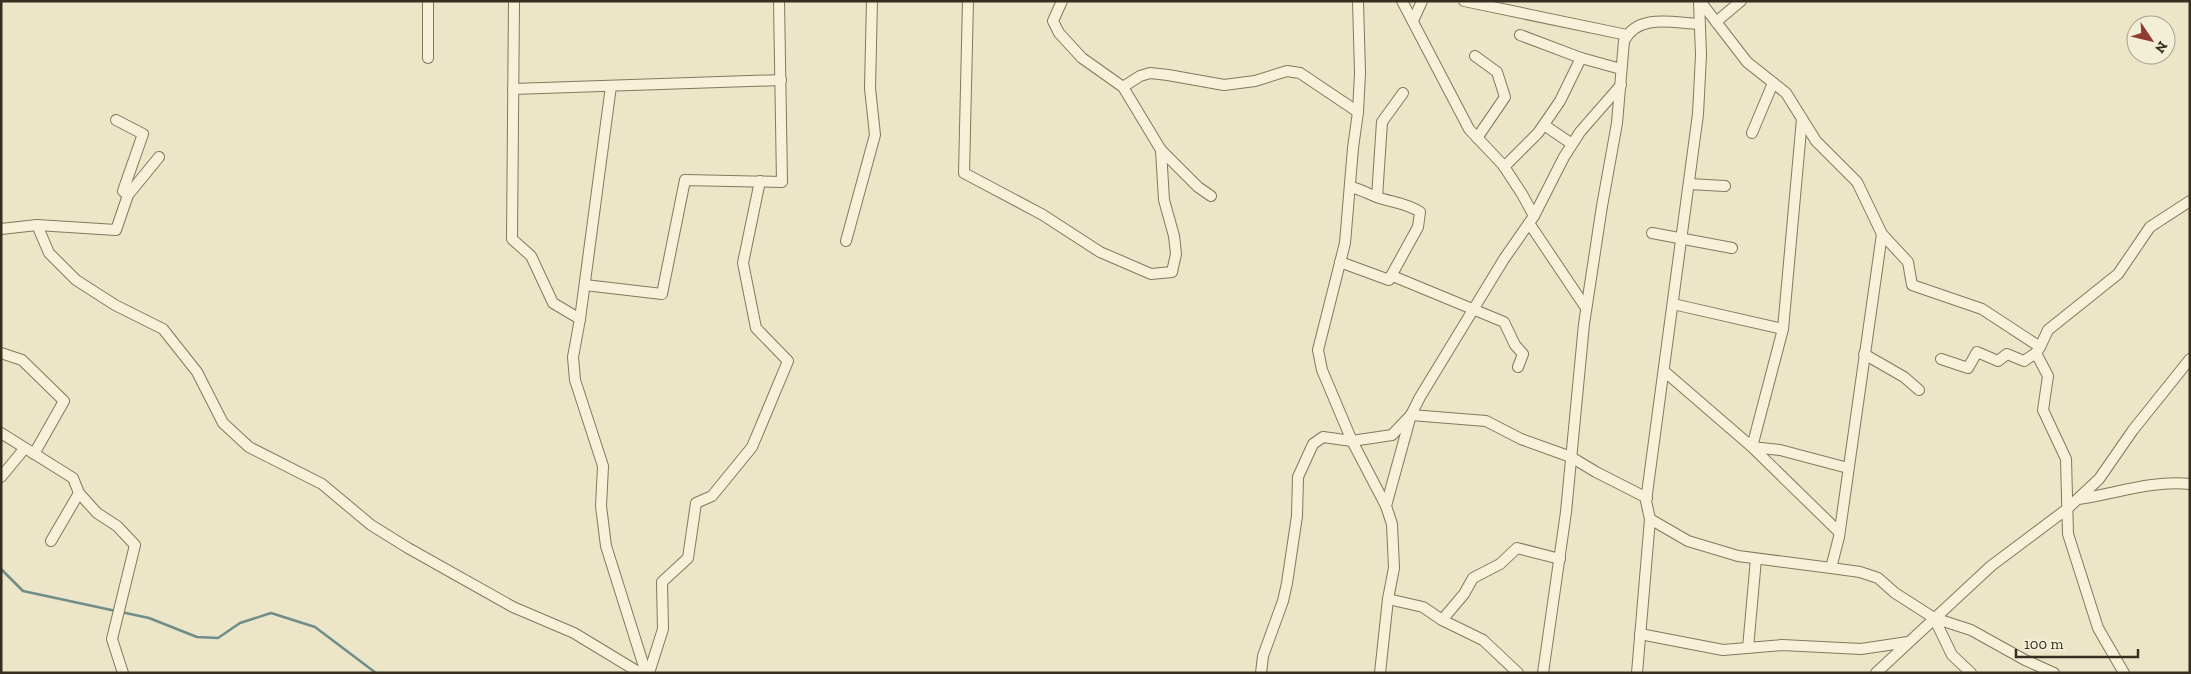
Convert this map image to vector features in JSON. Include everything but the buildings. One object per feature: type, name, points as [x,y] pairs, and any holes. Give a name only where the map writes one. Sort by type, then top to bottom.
[{"type":"street","points":[[428,1],[428,58]]},
{"type":"street","points":[[514,1],[512,239],[531,256],[553,303],[580,319]]},
{"type":"street","points":[[585,285],[662,294],[685,180],[782,182],[779,1]]},
{"type":"street","points":[[846,241],[875,135],[870,88],[872,1]]},
{"type":"street","points":[[968,1],[964,173],[1043,215],[1100,252],[1151,274],[1172,272],[1176,254],[1174,236],[1164,200],[1161,150]]},
{"type":"street","points":[[1062,1],[1053,22],[1059,33],[1082,58],[1123,87],[1161,150],[1198,187],[1211,196]]},
{"type":"street","points":[[1358,1],[1360,73],[1358,112],[1345,243],[1318,350],[1322,370],[1352,441],[1386,506],[1392,524],[1395,551],[1380,673]]},
{"type":"street","points":[[1402,1],[1470,129],[1504,167],[1522,194],[1532,220],[1586,308]]},
{"type":"street","points":[[1413,21],[1422,1]]},
{"type":"street","points":[[1464,1],[1627,35]]},
{"type":"street","points":[[1700,1],[1747,62],[1786,93],[1816,141],[1857,182],[1882,234],[1908,262],[1912,285],[1982,309],[2038,350],[2048,376],[2042,410],[2066,459],[2068,534],[2098,628],[2124,673]]},
{"type":"street","points":[[1637,673],[1650,519],[1646,498],[1698,114],[1701,55],[1700,1]]},
{"type":"street","points":[[1716,22],[1741,1]]},
{"type":"street","points":[[1544,673],[1560,559],[1586,308],[1617,123],[1624,41],[1627,35],[1645,22],[1699,24]]},
{"type":"street","points":[[1520,35],[1621,70]]},
{"type":"street","points":[[1475,56],[1497,72],[1505,97],[1477,138]]},
{"type":"street","points":[[1504,167],[1544,125],[1560,101],[1582,58]]},
{"type":"street","points":[[1123,87],[1140,76],[1150,73],[1168,74],[1224,85],[1254,81],[1287,71],[1300,73],[1358,112]]},
{"type":"street","points":[[514,89],[781,80]]},
{"type":"street","points":[[1752,133],[1773,83]]},
{"type":"street","points":[[1386,506],[1411,415],[1420,397],[1504,259],[1532,220],[1572,144],[1580,132],[1621,85]]},
{"type":"street","points":[[611,86],[585,285],[573,358],[575,380],[603,466],[601,506],[606,546],[648,673]]},
{"type":"street","points":[[1377,197],[1382,122],[1403,93]]},
{"type":"street","points":[[1752,447],[1783,329],[1802,119]]},
{"type":"street","points":[[116,120],[143,134],[123,192],[128,195]]},
{"type":"street","points":[[1544,125],[1572,144]]},
{"type":"street","points":[[2,232],[37,225],[116,230],[128,195],[159,157]]},
{"type":"street","points":[[648,673],[663,629],[662,582],[688,558],[696,503],[712,496],[752,448],[788,361],[756,328],[744,263],[760,182]]},
{"type":"street","points":[[1689,184],[1725,186]]},
{"type":"street","points":[[1340,262],[1389,280],[1418,227],[1420,212],[1409,205],[1377,197],[1362,189],[1350,187]]},
{"type":"street","points":[[1941,359],[1968,368],[1977,352],[1998,361],[2007,354],[2024,361],[2038,350],[2048,330],[2118,274],[2150,227],[2190,201]]},
{"type":"street","points":[[37,225],[49,253],[76,280],[115,305],[163,329],[197,372],[223,423],[249,447],[322,484],[371,525],[408,548],[513,607],[574,633],[640,673]]},
{"type":"street","points":[[1652,233],[1682,237],[1732,248]]},
{"type":"street","points":[[1830,568],[1839,532],[1882,234]]},
{"type":"street","points":[[1391,276],[1504,322],[1515,345],[1523,354],[1518,367]]},
{"type":"street","points":[[1672,304],[1783,329]]},
{"type":"street","points":[[1,353],[22,360],[64,401],[29,451],[1,477]]},
{"type":"street","points":[[1864,354],[1904,377],[1920,390]]},
{"type":"street","points":[[1876,673],[1991,566],[2067,509],[2098,479],[2133,430],[2190,359]]},
{"type":"street","points":[[1664,371],[1752,447],[1839,532]]},
{"type":"street","points":[[1262,673],[1263,656],[1283,601],[1287,583],[1297,516],[1298,477],[1313,444],[1323,437],[1352,441],[1392,436],[1411,415]]},
{"type":"street","points":[[1411,415],[1486,421],[1521,439],[1571,457],[1646,498]]},
{"type":"street","points":[[1,433],[73,478],[79,493],[98,513],[117,526],[135,545],[112,639],[123,673]]},
{"type":"street","points":[[1752,447],[1780,450],[1848,468]]},
{"type":"street","points":[[2078,499],[2153,485],[2171,483],[2190,484]]},
{"type":"street","points":[[51,542],[79,493]]},
{"type":"street","points":[[1650,519],[1688,541],[1738,556],[1860,572],[1878,578],[1895,593],[1934,618],[1971,630],[2025,660],[2054,673]]},
{"type":"street","points":[[1442,620],[1464,594],[1473,578],[1500,564],[1517,548],[1560,559]]},
{"type":"street","points":[[1748,648],[1756,558]]},
{"type":"street","points":[[1388,600],[1423,607],[1442,620],[1483,640],[1518,673]]},
{"type":"street","points":[[1934,618],[1952,655],[1972,673]]},
{"type":"street","points":[[1640,634],[1723,650],[1782,645],[1861,649],[1909,642]]},
{"type":"waterway","points":[[1,569],[23,591],[116,611]]},
{"type":"waterway","points":[[121,612],[149,618],[197,637],[218,638],[240,623],[271,613],[315,627],[376,673]]}]
